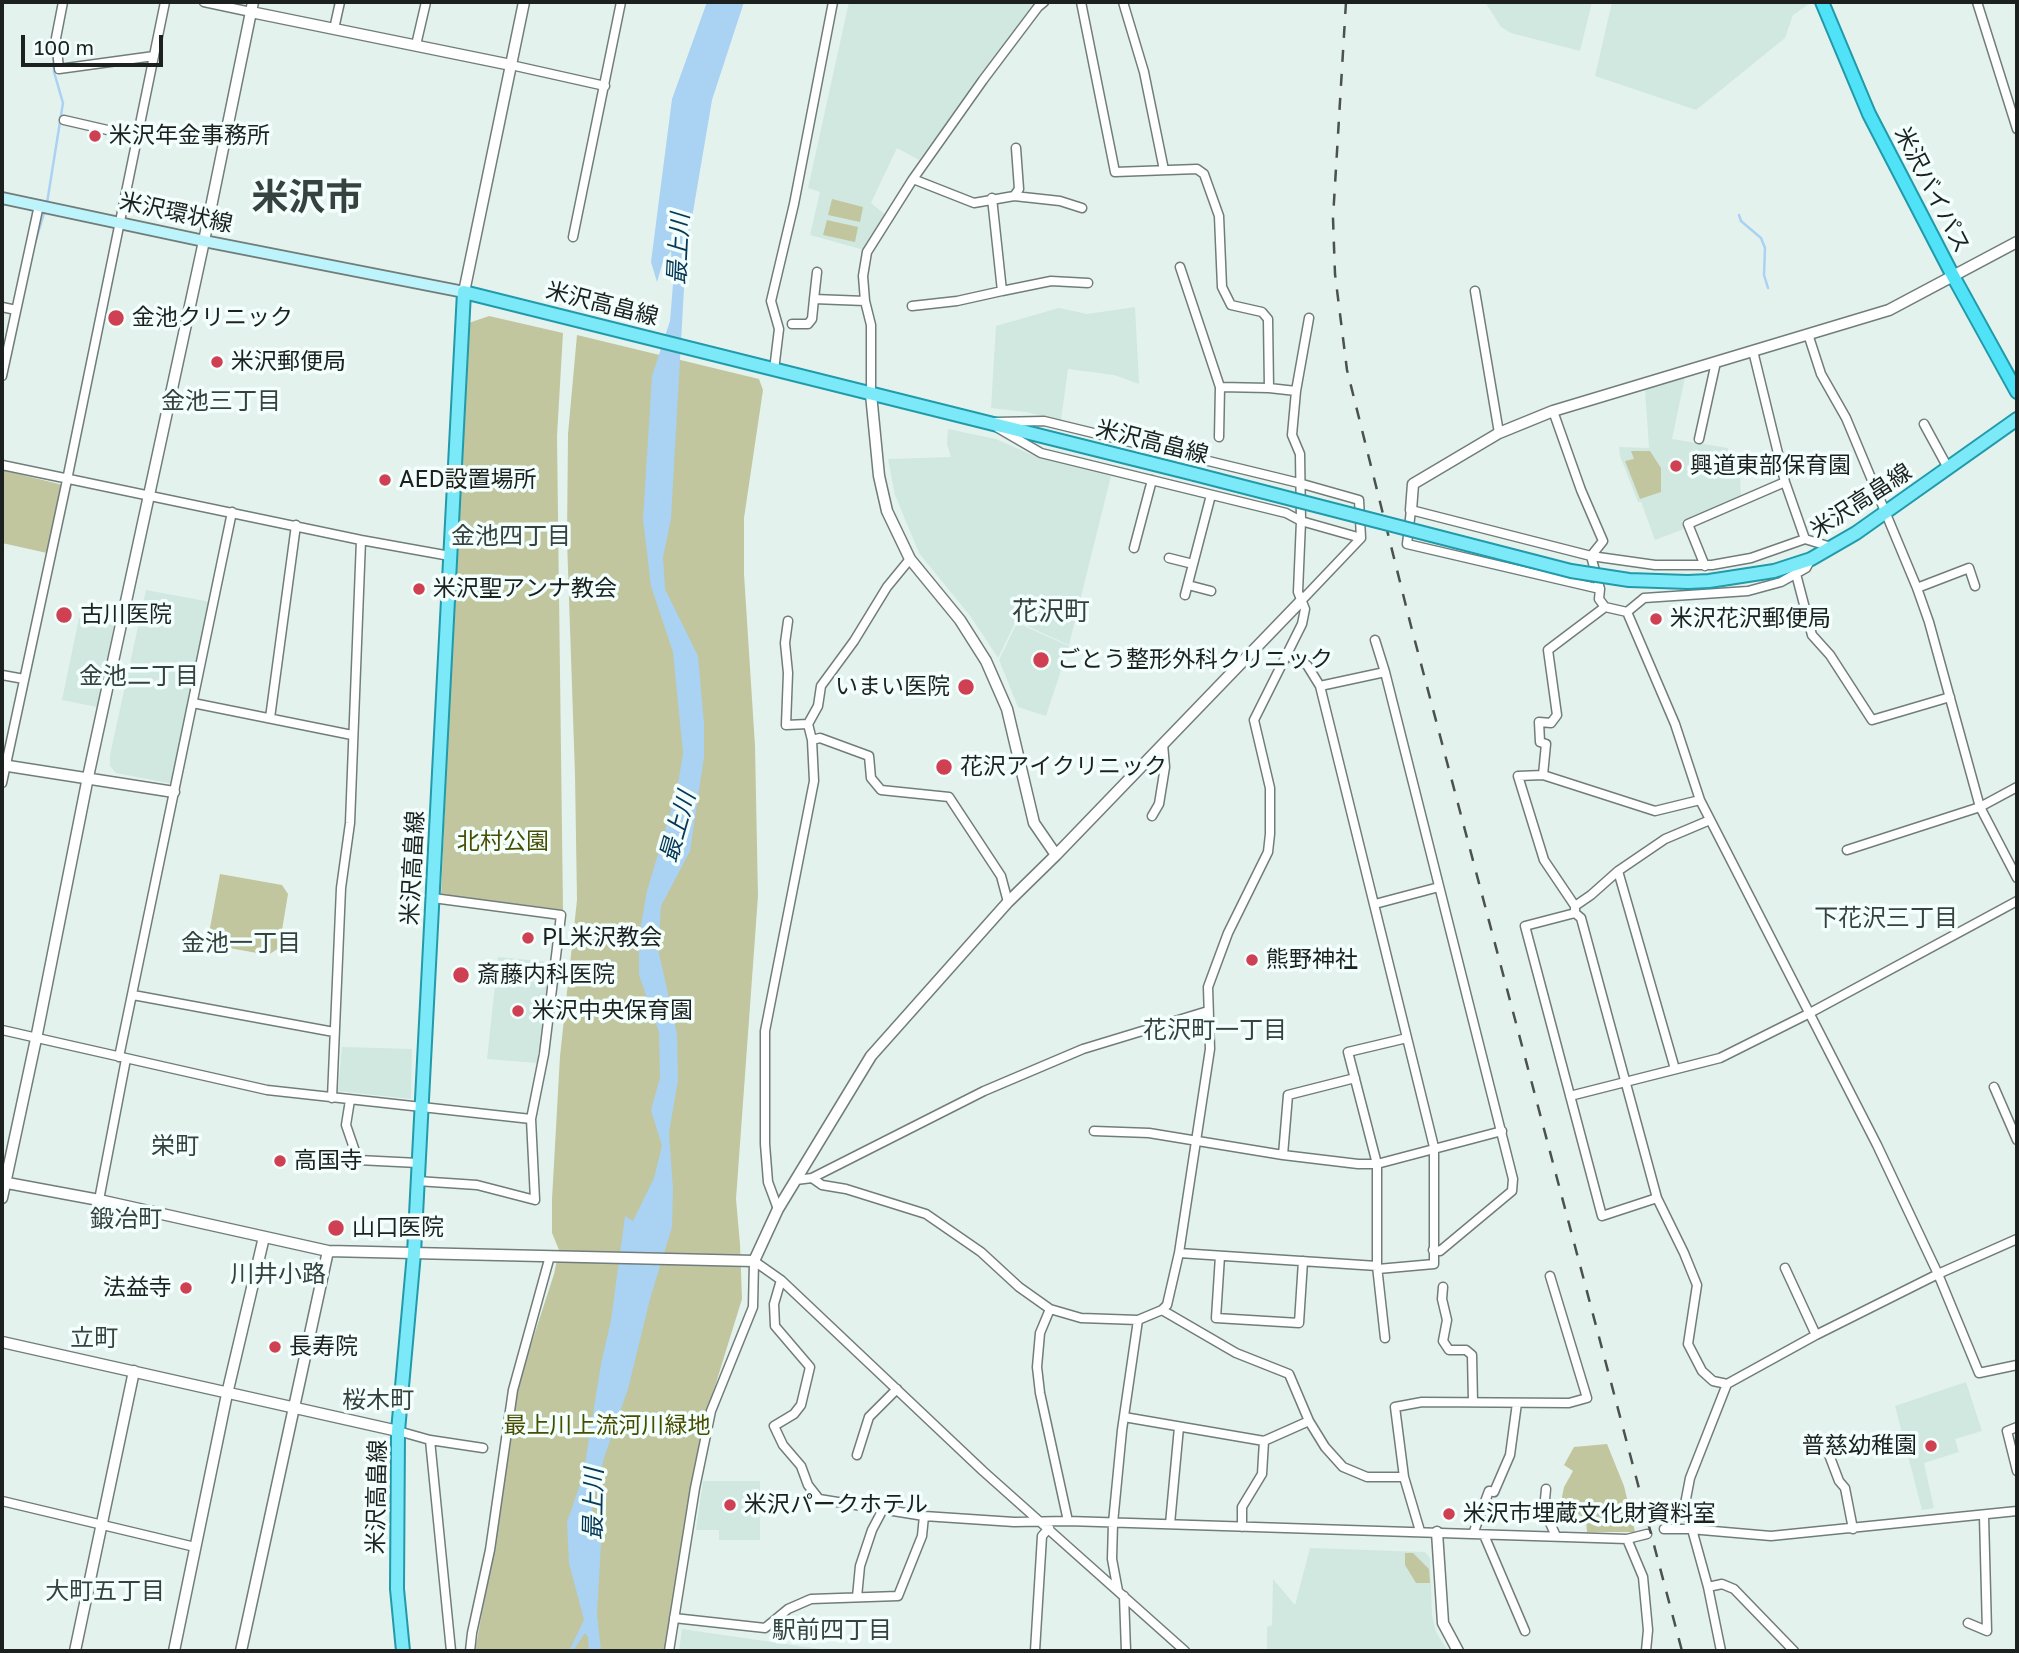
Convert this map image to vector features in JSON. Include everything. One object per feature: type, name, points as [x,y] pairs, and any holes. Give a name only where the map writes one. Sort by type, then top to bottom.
[{"type":"highway","name":"米沢バイパス","points":[[1822,2],[1869,114],[2017,392]]},
{"type":"main road","name":"米沢環状線","points":[[2,198],[464,292]]},
{"type":"main road","name":"米沢高畠線","points":[[403,1651],[397,1589],[398,1431],[414,1253],[464,292],[1571,571],[1629,580],[1709,582],[1774,571],[1811,559],[1856,533],[2017,419]]},
{"type":"street","points":[[63,2],[56,38],[59,69],[154,56]]},
{"type":"street","points":[[2,783],[165,2]]},
{"type":"street","points":[[204,2],[252,7],[334,29],[605,86]]},
{"type":"street","points":[[334,29],[340,2]]},
{"type":"street","points":[[416,45],[426,2]]},
{"type":"street","points":[[464,292],[523,2]]},
{"type":"street","points":[[573,237],[621,2]]},
{"type":"street","points":[[767,368],[779,329],[771,301],[833,2]]},
{"type":"street","points":[[1044,2],[983,80],[913,179],[867,252],[863,276],[871,325],[871,394],[879,476],[887,511],[910,559],[960,620],[986,661],[1007,709],[1034,823],[1056,855]]},
{"type":"street","points":[[1081,2],[1115,172],[1197,169],[1204,174],[1219,216],[1222,287],[1231,305],[1262,312],[1268,319],[1269,388]]},
{"type":"street","points":[[1124,2],[1144,72],[1164,170]]},
{"type":"street","points":[[1977,2],[2017,129]]},
{"type":"street","points":[[2,1198],[3,1182],[36,1040],[88,777],[252,7]]},
{"type":"street","points":[[64,120],[138,137]]},
{"type":"street","points":[[1014,196],[1019,189],[1016,148]]},
{"type":"street","points":[[913,179],[974,203],[1014,196],[1060,201],[1082,208]]},
{"type":"street","points":[[992,198],[1002,291]]},
{"type":"street","points":[[2,376],[39,205]]},
{"type":"street","points":[[1600,589],[1408,544],[1413,484],[1499,433],[1553,411],[1889,310],[2017,242]]},
{"type":"street","points":[[1180,267],[1220,387],[1219,437]]},
{"type":"street","points":[[792,324],[808,324],[812,319],[817,272]]},
{"type":"street","points":[[912,306],[957,301],[1051,281],[1088,283]]},
{"type":"street","points":[[1475,291],[1499,433]]},
{"type":"street","points":[[814,299],[865,301]]},
{"type":"street","points":[[2,307],[16,310]]},
{"type":"street","points":[[812,1178],[822,1185],[846,1189],[926,1214],[971,1245],[1019,1287],[1050,1309],[1081,1318],[1138,1320],[1162,1310],[1167,1305],[1179,1253],[1210,1049],[1208,987],[1228,933],[1268,852],[1270,788],[1254,720],[1288,656],[1302,624],[1305,608],[1298,592],[1300,454],[1292,435],[1296,391],[1309,317]]},
{"type":"street","points":[[1808,334],[1821,374],[1846,418],[1917,588],[1929,622],[1980,807],[2017,878]]},
{"type":"street","points":[[1753,351],[1784,482],[1805,539]]},
{"type":"street","points":[[1699,439],[1716,362]]},
{"type":"street","points":[[1220,387],[1296,391]]},
{"type":"street","points":[[1553,411],[1581,490],[1603,541],[1591,556]]},
{"type":"street","points":[[670,1651],[711,1411],[753,1307],[754,1261],[778,1209],[871,1056],[1008,902],[1361,538],[1359,500],[1044,421],[988,422]]},
{"type":"street","points":[[988,422],[1041,453],[1286,513],[1301,521],[1361,538]]},
{"type":"street","points":[[1924,424],[1948,468]]},
{"type":"street","points":[[2,465],[360,540],[450,555]]},
{"type":"street","points":[[1134,548],[1152,480]]},
{"type":"street","points":[[1705,566],[1688,524],[1784,482]]},
{"type":"street","points":[[1185,595],[1211,495]]},
{"type":"street","points":[[1411,510],[1591,556],[1655,565],[1705,566],[1751,558],[1805,539],[1831,547]]},
{"type":"street","points":[[99,1200],[133,995],[232,512]]},
{"type":"street","points":[[270,718],[296,526]]},
{"type":"street","points":[[332,1098],[341,888],[350,823],[360,540]]},
{"type":"street","points":[[1591,556],[1600,589],[1599,600],[1605,607],[1628,612]]},
{"type":"street","points":[[1169,558],[1193,564]]},
{"type":"street","points":[[778,1209],[768,1182],[765,1144],[765,1031],[814,781],[812,740],[807,724],[818,706],[821,686],[854,641],[887,587],[910,559]]},
{"type":"street","points":[[1628,612],[1644,598],[1748,591],[1781,582],[1806,568],[1811,559]]},
{"type":"street","points":[[1917,588],[1969,568],[1975,586]]},
{"type":"street","points":[[1796,574],[1812,635],[1830,654],[1872,720],[1950,697]]},
{"type":"street","points":[[1188,585],[1210,591]]},
{"type":"street","points":[[1543,775],[1546,744],[1540,741],[1539,722],[1551,723],[1557,715],[1548,650],[1605,607]]},
{"type":"street","points":[[1628,612],[1675,724],[1700,800],[1877,1145],[1938,1275],[1979,1373],[2017,1365]]},
{"type":"street","points":[[788,621],[785,643],[788,673],[786,725],[807,724]]},
{"type":"street","points":[[1376,639],[1513,1179],[1512,1191],[1440,1251],[1433,1250]]},
{"type":"street","points":[[1179,1253],[1377,1268],[1433,1264],[1434,1147],[1320,686],[1307,666],[1288,656]]},
{"type":"street","points":[[1320,686],[1385,672]]},
{"type":"street","points":[[2,675],[24,679]]},
{"type":"street","points":[[193,703],[352,735]]},
{"type":"street","points":[[812,740],[820,738],[869,756],[871,778],[881,790],[950,797],[1001,876],[1008,902]]},
{"type":"street","points":[[1152,816],[1159,804],[1165,767],[1163,744]]},
{"type":"street","points":[[4,765],[174,792]]},
{"type":"street","points":[[1700,800],[1654,811],[1543,775],[1518,776],[1544,860],[1581,918],[1657,1198],[1697,1285],[1688,1344],[1702,1371],[1713,1381],[1727,1384]]},
{"type":"street","points":[[1847,850],[1980,807],[2017,787]]},
{"type":"street","points":[[1657,1198],[1602,1216],[1525,926],[1575,909],[1618,871],[1665,839],[1710,820]]},
{"type":"street","points":[[1618,871],[1675,1069]]},
{"type":"street","points":[[1375,904],[1439,887]]},
{"type":"street","points":[[417,1181],[477,1185],[535,1200],[531,1119],[544,1054],[561,915],[433,898]]},
{"type":"street","points":[[1570,1096],[1720,1058],[1808,1014],[2017,901]]},
{"type":"street","points":[[133,995],[334,1032]]},
{"type":"street","points":[[796,1180],[812,1178],[984,1091],[1083,1049],[1208,1011]]},
{"type":"street","points":[[2,1030],[36,1040],[267,1090],[531,1119]]},
{"type":"street","points":[[1385,1338],[1377,1268],[1377,1164],[1348,1052],[1407,1038]]},
{"type":"street","points":[[1283,1155],[1288,1095],[1354,1078]]},
{"type":"street","points":[[1994,1087],[2017,1140]]},
{"type":"street","points":[[350,1100],[346,1125],[358,1160],[418,1163]]},
{"type":"street","points":[[1094,1131],[1124,1131],[1283,1155],[1377,1164],[1502,1131]]},
{"type":"street","points":[[3,1182],[99,1200],[328,1251],[754,1261],[781,1280],[983,1471],[1185,1651]]},
{"type":"street","points":[[174,1651],[227,1394],[264,1237]]},
{"type":"street","points":[[1721,1651],[1708,1587],[1685,1504],[1690,1478],[1727,1384],[1816,1335],[2017,1239]]},
{"type":"street","points":[[241,1651],[328,1251]]},
{"type":"street","points":[[1220,1255],[1216,1318],[1299,1323],[1303,1261]]},
{"type":"street","points":[[470,1651],[490,1550],[513,1390],[550,1256]]},
{"type":"street","points":[[1785,1268],[1816,1335]]},
{"type":"street","points":[[1420,1531],[1404,1477],[1395,1407],[1422,1402],[1569,1403],[1587,1398],[1550,1276]]},
{"type":"street","points":[[781,1280],[774,1304],[775,1326],[810,1367],[802,1405],[794,1414],[774,1426],[783,1445],[801,1466],[807,1485],[819,1499],[923,1516],[1041,1521],[1627,1539],[1647,1534]]},
{"type":"street","points":[[1443,1287],[1442,1299],[1447,1320],[1443,1341],[1449,1350],[1466,1350],[1472,1355],[1473,1402]]},
{"type":"street","points":[[1050,1309],[1040,1333],[1037,1367],[1040,1393],[1068,1521]]},
{"type":"street","points":[[1162,1310],[1236,1353],[1289,1374],[1308,1421],[1325,1447],[1343,1467],[1367,1477],[1404,1477]]},
{"type":"street","points":[[1126,1651],[1121,1594],[1112,1559],[1113,1523],[1138,1320]]},
{"type":"street","points":[[2,1342],[430,1440],[483,1448]]},
{"type":"street","points":[[75,1651],[134,1371]]},
{"type":"street","points":[[857,1455],[869,1417],[897,1389]]},
{"type":"street","points":[[1473,1534],[1489,1491],[1494,1492],[1510,1455],[1517,1403]]},
{"type":"street","points":[[1124,1417],[1264,1441],[1308,1421]]},
{"type":"street","points":[[1170,1524],[1179,1427]]},
{"type":"street","points":[[2017,1427],[2007,1431],[2017,1471]]},
{"type":"street","points":[[430,1440],[451,1651]]},
{"type":"street","points":[[1242,1527],[1242,1507],[1262,1474],[1264,1441]]},
{"type":"street","points":[[1828,1452],[1845,1488],[1853,1529]]},
{"type":"street","points":[[1546,1489],[1544,1510],[1556,1536]]},
{"type":"street","points":[[2,1502],[195,1547]]},
{"type":"street","points":[[857,1597],[860,1566],[872,1530],[882,1511]]},
{"type":"street","points":[[1664,1529],[1770,1536],[2017,1511]]},
{"type":"street","points":[[674,1618],[765,1628],[788,1609],[811,1600],[898,1596],[922,1536],[923,1516]]},
{"type":"street","points":[[1968,1623],[1987,1631],[1984,1516]]},
{"type":"street","points":[[1035,1651],[1042,1536],[1049,1528]]},
{"type":"street","points":[[1437,1532],[1443,1623],[1458,1651]]},
{"type":"street","points":[[1484,1535],[1525,1631]]},
{"type":"street","points":[[1627,1539],[1643,1577],[1648,1630],[1646,1651]]},
{"type":"street","points":[[1708,1587],[1722,1584],[1734,1589],[1794,1651]]},
{"type":"shaded area","points":[[849,2],[1036,2],[919,160],[897,148],[871,203],[887,216],[864,250],[810,235],[820,192],[808,188]]},
{"type":"shaded area","points":[[1485,2],[1592,2],[1580,51],[1511,33],[1501,27]]},
{"type":"shaded area","points":[[1612,2],[1809,4],[1793,15],[1785,38],[1696,110],[1595,76]]},
{"type":"shaded area","points":[[1135,307],[1139,384],[1114,375],[1068,369],[1061,420],[991,408],[996,326],[1059,308],[1087,314]]},
{"type":"shaded area","name":"興道東部保育園","points":[[1685,377],[1672,439],[1728,448],[1728,475],[1740,475],[1741,497],[1682,522],[1684,529],[1655,540],[1620,456],[1619,447],[1649,448],[1645,389]]},
{"type":"shaded area","points":[[948,429],[996,439],[1039,458],[1111,476],[1069,645],[1016,621],[998,658],[971,617],[919,553],[895,495],[888,459],[951,457],[947,444]]},
{"type":"shaded area","points":[[146,590],[211,602],[173,784],[116,773],[110,766],[110,755]]},
{"type":"shaded area","points":[[79,618],[114,625],[97,707],[62,700]]},
{"type":"shaded area","points":[[1017,623],[1069,646],[1046,716],[1018,707],[999,660]]},
{"type":"shaded area","name":"米沢中央保育園","points":[[498,957],[550,962],[537,1063],[487,1059]]},
{"type":"shaded area","points":[[342,1047],[412,1049],[411,1099],[338,1091]]},
{"type":"shaded area","name":"普慈幼稚園","points":[[1966,1382],[1982,1431],[1955,1439],[1959,1452],[1924,1463],[1934,1508],[1922,1510],[1895,1406]]},
{"type":"shaded area","name":"米沢パークホテル","points":[[703,1481],[760,1481],[760,1540],[719,1540],[719,1530],[696,1530]]},
{"type":"shaded area","points":[[1310,1548],[1425,1552],[1430,1558],[1432,1615],[1436,1632],[1448,1651],[1267,1651],[1267,1627],[1272,1625],[1273,1579],[1295,1605]]},
{"type":"shaded area","points":[[682,1629],[834,1651],[679,1651]]},
{"type":"green space","points":[[832,199],[863,207],[860,222],[828,215]]},
{"type":"green space","points":[[827,220],[858,227],[855,242],[823,235]]},
{"type":"green space","name":"北村公園","points":[[489,316],[563,333],[557,436],[563,910],[441,894],[466,324]]},
{"type":"green space","name":"最上川上流河川緑地","points":[[577,335],[759,379],[763,390],[744,518],[744,574],[755,746],[758,896],[736,1199],[742,1299],[707,1412],[665,1651],[475,1651],[495,1541],[515,1394],[554,1274],[559,1250],[552,1233],[552,1199],[560,1056],[577,900],[567,540],[568,434]]},
{"type":"green space","points":[[1631,451],[1650,451],[1661,468],[1661,492],[1640,499],[1625,461],[1634,459]]},
{"type":"green space","points":[[2,470],[63,485],[47,553],[2,543]]},
{"type":"green space","points":[[220,874],[282,885],[288,894],[279,948],[268,955],[207,944]]},
{"type":"green space","points":[[1607,1444],[1624,1486],[1635,1532],[1587,1532],[1586,1521],[1575,1511],[1565,1510],[1561,1502],[1564,1487],[1573,1471],[1564,1465],[1574,1447]]},
{"type":"green space","points":[[1405,1553],[1413,1553],[1429,1569],[1430,1583],[1416,1583],[1405,1565]]},
{"type":"water","name":"最上川","points":[[707,2],[744,2],[712,100],[686,253],[671,519],[663,557],[665,589],[698,656],[704,724],[704,757],[690,851],[661,906],[658,949],[677,1034],[678,1080],[669,1133],[673,1189],[672,1227],[650,1299],[628,1389],[604,1458],[592,1508],[601,1544],[597,1614],[601,1651],[589,1651],[585,1633],[573,1651],[569,1651],[584,1620],[569,1563],[567,1522],[583,1476],[611,1320],[625,1216],[633,1221],[654,1178],[662,1146],[651,1110],[660,1078],[659,1032],[639,975],[639,936],[647,891],[677,790],[683,753],[673,652],[651,586],[643,519],[652,376],[670,321],[673,284],[671,251],[663,261],[657,282],[651,262],[672,99]]},
{"type":"waterway","points":[[56,17],[59,2]]},
{"type":"waterway","points":[[47,203],[63,103],[54,72],[53,38]]},
{"type":"waterway","points":[[35,243],[45,210]]},
{"type":"waterway","points":[[1739,215],[1741,221],[1761,238],[1765,248],[1764,275],[1768,288]]},
{"type":"railway","points":[[1346,2],[1333,218],[1335,274],[1347,370],[1411,626],[1682,1651]]},
{"type":"place","name":"米沢年金事務所","points":[[95,136]]},
{"type":"place","name":"金池クリニック","points":[[116,318]]},
{"type":"place","name":"米沢郵便局","points":[[217,362]]},
{"type":"place","name":"興道東部保育園","points":[[1676,466]]},
{"type":"place","name":"AED設置場所","points":[[385,480]]},
{"type":"place","name":"米沢聖アンナ教会","points":[[419,589]]},
{"type":"place","name":"古川医院","points":[[64,615]]},
{"type":"place","name":"米沢花沢郵便局","points":[[1656,619]]},
{"type":"place","name":"ごとう整形外科クリニック","points":[[1041,660]]},
{"type":"place","name":"いまい医院","points":[[966,687]]},
{"type":"place","name":"花沢アイクリニック","points":[[944,767]]},
{"type":"place","name":"PL米沢教会","points":[[528,938]]},
{"type":"place","name":"熊野神社","points":[[1252,960]]},
{"type":"place","name":"斎藤内科医院","points":[[461,975]]},
{"type":"place","name":"米沢中央保育園","points":[[518,1011]]},
{"type":"place","name":"高国寺","points":[[280,1161]]},
{"type":"place","name":"山口医院","points":[[336,1228]]},
{"type":"place","name":"法益寺","points":[[186,1288]]},
{"type":"place","name":"長寿院","points":[[275,1347]]},
{"type":"place","name":"普慈幼稚園","points":[[1931,1446]]},
{"type":"place","name":"米沢パークホテル","points":[[730,1505]]},
{"type":"place","name":"米沢市埋蔵文化財資料室","points":[[1449,1514]]},
{"type":"district","name":"米沢市","points":[[307,198]]},
{"type":"district","name":"金池三丁目","points":[[221,401]]},
{"type":"district","name":"金池四丁目","points":[[511,536]]},
{"type":"district","name":"花沢町","points":[[1051,612]]},
{"type":"district","name":"金池二丁目","points":[[139,676]]},
{"type":"district","name":"下花沢三丁目","points":[[1886,918]]},
{"type":"district","name":"金池一丁目","points":[[241,943]]},
{"type":"district","name":"花沢町一丁目","points":[[1215,1030]]},
{"type":"district","name":"栄町","points":[[175,1146]]},
{"type":"district","name":"鍛冶町","points":[[126,1219]]},
{"type":"district","name":"川井小路","points":[[278,1274]]},
{"type":"district","name":"立町","points":[[94,1338]]},
{"type":"district","name":"桜木町","points":[[378,1400]]},
{"type":"district","name":"大町五丁目","points":[[105,1591]]},
{"type":"district","name":"駅前四丁目","points":[[832,1630]]}]
